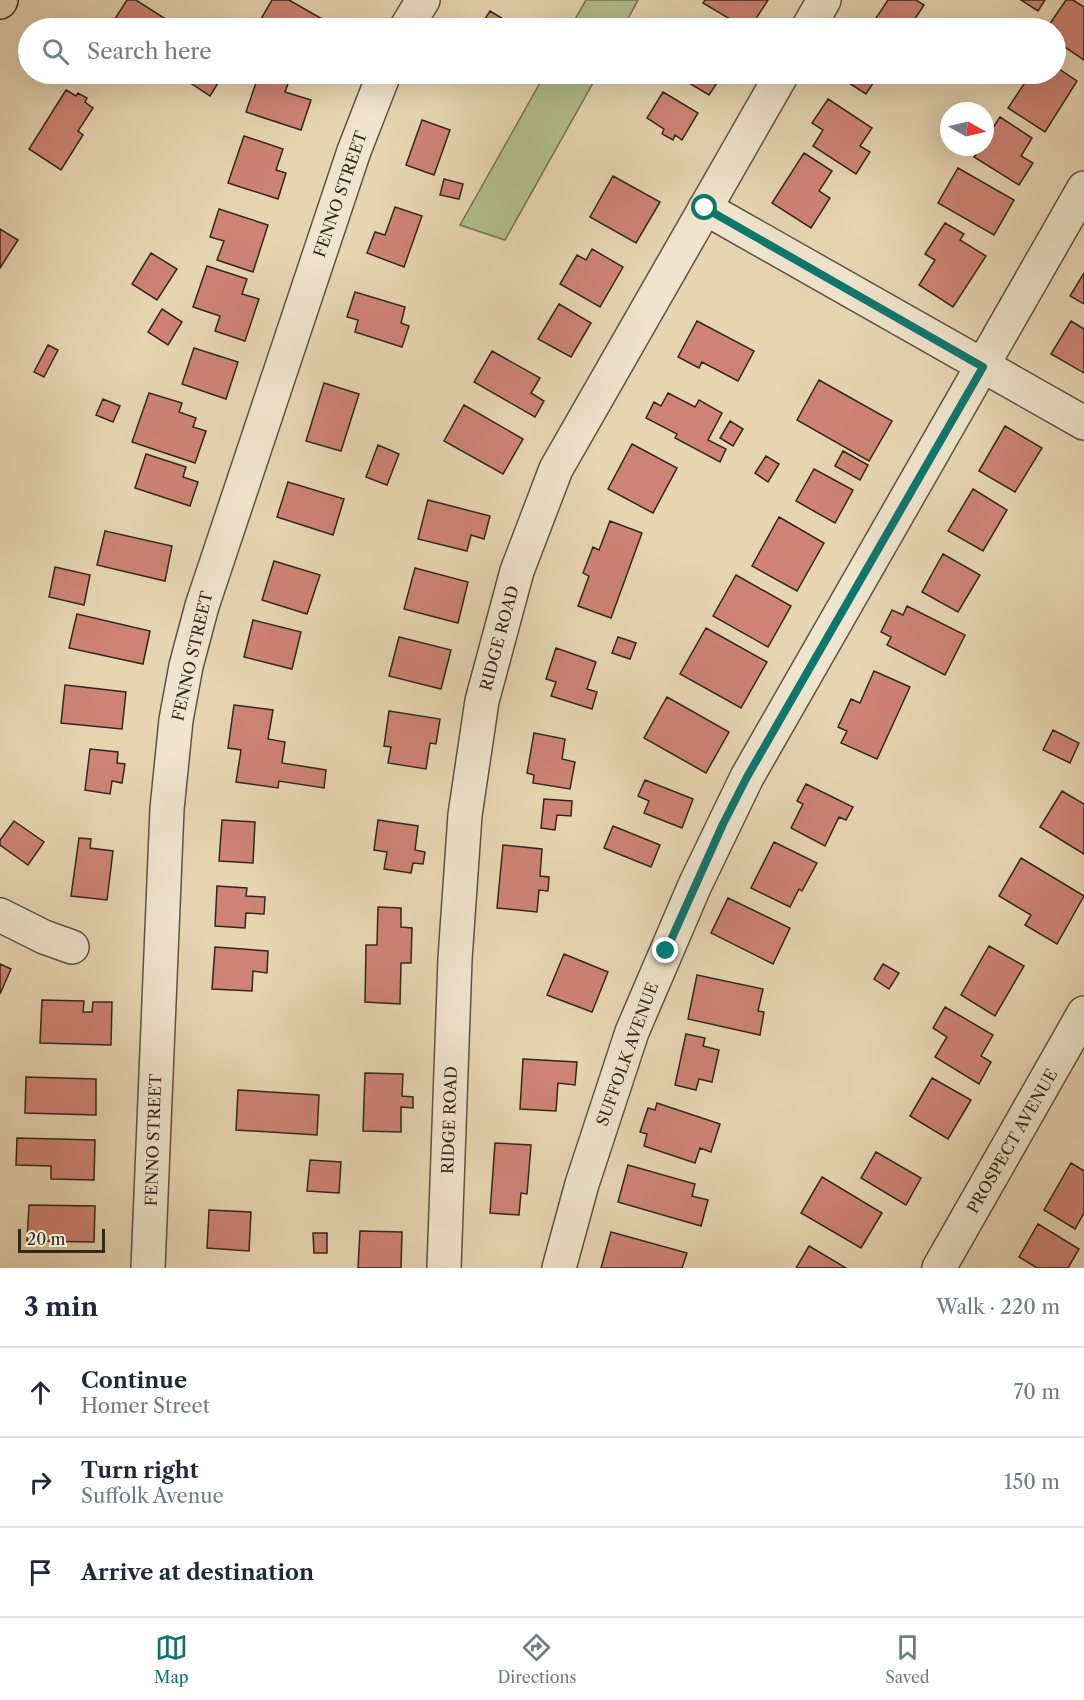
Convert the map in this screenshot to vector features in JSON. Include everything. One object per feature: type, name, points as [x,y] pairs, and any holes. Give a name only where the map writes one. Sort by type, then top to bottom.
[{"type":"street","points":[[412,18],[423,0]]},
{"type":"street","points":[[814,18],[824,0]]},
{"type":"street","name":"FENNO STREET","points":[[148,1268],[167,809],[172,748],[184,675],[220,549],[354,151],[380,84]]},
{"type":"street","name":"RIDGE ROAD","points":[[444,1268],[455,959],[465,815],[482,701],[517,571],[556,469],[776,84]]},
{"type":"street","name":"SUFFOLK AVENUE","points":[[559,1268],[582,1184],[632,1032],[723,824],[747,777],[1084,188]]},
{"type":"street","points":[[705,208],[1084,423]]},
{"type":"street","points":[[0,915],[44,937],[72,947]]},
{"type":"street","name":"PROSPECT AVENUE","points":[[939,1268],[1084,1013]]},
{"type":"green space","points":[[586,0],[638,0],[628,18],[576,18]]},
{"type":"green space","points":[[539,84],[592,84],[505,240],[460,225]]},
{"type":"building","points":[[127,0],[136,0],[164,18],[115,18]]},
{"type":"building","points":[[272,0],[289,0],[320,18],[262,18]]},
{"type":"building","points":[[705,0],[768,0],[756,18],[728,18],[703,3]]},
{"type":"building","points":[[888,0],[916,0],[924,5],[916,18],[876,18]]},
{"type":"building","points":[[1021,0],[1045,0],[1038,11]]},
{"type":"building","points":[[1066,0],[1073,0],[1084,7],[1084,60],[1066,48],[1066,18],[1054,18]]},
{"type":"building","points":[[490,11],[502,18],[485,18]]},
{"type":"building","points":[[1066,74],[1077,81],[1045,132],[1008,108],[1024,84],[1066,84]]},
{"type":"building","points":[[192,84],[218,84],[210,96]]},
{"type":"building","points":[[256,84],[288,84],[285,92],[311,100],[301,130],[246,112]]},
{"type":"building","points":[[691,84],[716,84],[709,95]]},
{"type":"building","points":[[850,84],[872,84],[866,94]]},
{"type":"building","points":[[66,90],[76,96],[78,93],[87,98],[85,102],[93,108],[78,131],[83,135],[61,170],[29,149]]},
{"type":"building","points":[[663,92],[698,113],[682,140],[675,135],[673,140],[662,134],[664,129],[647,118]]},
{"type":"building","points":[[828,99],[872,128],[860,146],[870,152],[856,174],[813,146],[823,130],[812,123]]},
{"type":"building","points":[[1000,117],[1032,138],[1021,156],[1033,163],[1019,185],[974,157],[994,156],[994,126]]},
{"type":"building","points":[[422,120],[450,130],[434,175],[406,165]]},
{"type":"building","points":[[244,136],[283,149],[276,170],[286,173],[278,199],[228,183]]},
{"type":"building","points":[[804,153],[832,171],[819,191],[830,198],[811,228],[772,203]]},
{"type":"building","points":[[958,168],[1014,200],[994,235],[938,203]]},
{"type":"building","points":[[613,176],[660,202],[636,243],[590,217]]},
{"type":"building","points":[[444,179],[463,184],[459,199],[440,195]]},
{"type":"building","points":[[395,207],[422,216],[404,267],[367,253],[375,232],[385,235]]},
{"type":"building","points":[[219,209],[268,225],[253,272],[217,260],[224,241],[210,237]]},
{"type":"building","points":[[945,223],[964,234],[960,240],[986,256],[953,307],[919,285],[935,260],[925,254]]},
{"type":"building","points":[[0,229],[18,240],[0,268]]},
{"type":"building","points":[[592,249],[623,267],[600,307],[560,284],[577,255],[586,260]]},
{"type":"building","points":[[151,253],[177,269],[157,300],[132,284]]},
{"type":"building","points":[[207,266],[247,279],[242,294],[259,299],[245,341],[215,331],[220,316],[193,307]]},
{"type":"building","points":[[1084,273],[1084,304],[1070,296]]},
{"type":"building","points":[[355,292],[405,307],[401,323],[409,326],[402,347],[355,332],[358,320],[347,317]]},
{"type":"building","points":[[559,304],[591,323],[571,357],[538,339]]},
{"type":"building","points":[[162,309],[182,322],[168,345],[148,332]]},
{"type":"building","points":[[697,321],[754,351],[738,381],[702,362],[699,368],[678,357]]},
{"type":"building","points":[[1071,321],[1084,329],[1084,373],[1051,354]]},
{"type":"building","points":[[48,345],[58,350],[44,377],[34,372]]},
{"type":"building","points":[[194,348],[238,362],[226,399],[182,384]]},
{"type":"building","points":[[492,351],[540,378],[531,393],[544,401],[535,417],[474,382]]},
{"type":"building","points":[[819,380],[892,421],[869,461],[797,420]]},
{"type":"building","points":[[324,383],[359,394],[341,451],[306,441]]},
{"type":"building","points":[[149,393],[182,403],[179,412],[196,418],[193,427],[206,431],[195,463],[132,442]]},
{"type":"building","points":[[668,393],[695,407],[699,400],[722,413],[708,440],[726,449],[720,462],[675,438],[677,434],[646,418],[654,402],[661,406]]},
{"type":"building","points":[[103,399],[120,406],[113,422],[96,415]]},
{"type":"building","points":[[464,405],[523,439],[503,474],[444,441]]},
{"type":"building","points":[[730,421],[743,429],[733,446],[720,438]]},
{"type":"building","points":[[1005,426],[1042,448],[1015,492],[979,471]]},
{"type":"building","points":[[632,444],[677,468],[653,513],[608,489]]},
{"type":"building","points":[[378,445],[399,454],[387,485],[366,477]]},
{"type":"building","points":[[843,451],[868,465],[860,480],[835,466]]},
{"type":"building","points":[[146,454],[186,467],[183,477],[198,482],[190,506],[135,488]]},
{"type":"building","points":[[766,456],[779,464],[768,482],[755,473]]},
{"type":"building","points":[[814,469],[853,490],[835,523],[796,501]]},
{"type":"building","points":[[288,482],[344,499],[333,535],[277,517]]},
{"type":"building","points":[[973,489],[1007,510],[983,551],[948,531]]},
{"type":"building","points":[[428,500],[490,516],[484,539],[471,535],[467,551],[418,539]]},
{"type":"building","points":[[779,517],[824,543],[797,591],[752,566]]},
{"type":"building","points":[[610,521],[642,533],[611,618],[578,606],[589,576],[583,573],[593,547],[599,550]]},
{"type":"building","points":[[105,531],[172,546],[165,581],[97,565]]},
{"type":"building","points":[[943,554],[980,575],[958,612],[922,592]]},
{"type":"building","points":[[274,561],[320,575],[307,614],[262,600]]},
{"type":"building","points":[[55,567],[90,575],[84,605],[49,597]]},
{"type":"building","points":[[415,568],[468,582],[458,623],[404,609]]},
{"type":"building","points":[[736,575],[791,606],[768,647],[713,616]]},
{"type":"building","points":[[907,606],[965,635],[945,675],[887,645],[891,637],[881,632],[892,610],[903,615]]},
{"type":"building","points":[[77,614],[150,631],[143,664],[69,648]]},
{"type":"building","points":[[253,620],[301,632],[292,669],[244,657]]},
{"type":"building","points":[[706,628],[767,662],[741,708],[680,674]]},
{"type":"building","points":[[399,637],[451,650],[441,689],[389,676]]},
{"type":"building","points":[[618,637],[636,643],[630,659],[612,653]]},
{"type":"building","points":[[556,648],[596,662],[587,689],[597,692],[592,709],[551,696],[556,682],[546,679]]},
{"type":"building","points":[[874,671],[910,687],[877,759],[841,743],[847,731],[838,727],[851,699],[860,703]]},
{"type":"building","points":[[65,685],[126,692],[122,729],[61,723]]},
{"type":"building","points":[[667,697],[729,732],[706,773],[644,738]]},
{"type":"building","points":[[234,705],[273,710],[268,739],[285,742],[282,763],[326,770],[324,788],[279,781],[278,788],[236,782],[241,750],[228,748]]},
{"type":"building","points":[[389,711],[440,719],[436,744],[430,743],[426,769],[388,763],[391,747],[384,746]]},
{"type":"building","points":[[1053,730],[1079,743],[1070,763],[1043,750]]},
{"type":"building","points":[[534,733],[565,739],[562,759],[575,762],[570,789],[533,783],[534,775],[527,773]]},
{"type":"building","points":[[90,749],[118,752],[117,763],[125,764],[122,783],[112,781],[110,794],[85,790]]},
{"type":"building","points":[[645,780],[693,799],[682,828],[644,813],[649,801],[638,796]]},
{"type":"building","points":[[806,784],[853,807],[846,820],[839,817],[825,846],[791,828],[803,804],[797,801]]},
{"type":"building","points":[[1062,791],[1084,804],[1084,854],[1040,827]]},
{"type":"building","points":[[544,799],[572,801],[571,816],[557,815],[555,830],[541,828]]},
{"type":"building","points":[[222,820],[255,822],[253,863],[219,861]]},
{"type":"building","points":[[378,820],[418,826],[415,850],[425,852],[423,864],[413,863],[411,873],[384,869],[387,852],[374,850]]},
{"type":"building","points":[[14,821],[44,842],[28,865],[0,845],[0,840]]},
{"type":"building","points":[[613,826],[660,845],[651,867],[604,848]]},
{"type":"building","points":[[79,838],[91,839],[90,848],[113,851],[107,900],[71,896]]},
{"type":"building","points":[[774,842],[817,863],[802,891],[799,889],[790,907],[751,888]]},
{"type":"building","points":[[503,845],[542,849],[540,876],[549,877],[548,891],[539,890],[537,912],[497,908]]},
{"type":"building","points":[[1021,858],[1084,896],[1057,944],[1025,925],[1031,915],[999,896]]},
{"type":"building","points":[[217,886],[247,888],[246,896],[265,897],[264,914],[246,913],[245,928],[215,926]]},
{"type":"building","points":[[728,898],[790,928],[773,964],[711,933]]},
{"type":"building","points":[[378,907],[401,908],[401,927],[412,928],[411,963],[401,963],[400,1004],[365,1002],[366,945],[377,945]]},
{"type":"building","points":[[989,946],[1024,966],[995,1016],[961,995]]},
{"type":"building","points":[[215,947],[268,951],[267,973],[253,971],[252,991],[212,989]]},
{"type":"building","points":[[564,954],[608,972],[592,1012],[547,995]]},
{"type":"building","points":[[0,964],[11,969],[0,994]]},
{"type":"building","points":[[883,964],[899,973],[889,989],[874,979]]},
{"type":"building","points":[[697,975],[763,989],[758,1011],[764,1012],[760,1035],[688,1019]]},
{"type":"building","points":[[42,1000],[84,1001],[83,1012],[92,1012],[93,1002],[112,1002],[111,1045],[40,1043]]},
{"type":"building","points":[[945,1007],[993,1035],[981,1056],[991,1062],[979,1084],[935,1057],[947,1037],[933,1028]]},
{"type":"building","points":[[686,1034],[705,1038],[703,1046],[719,1050],[712,1082],[699,1079],[696,1090],[675,1085]]},
{"type":"building","points":[[523,1059],[577,1062],[575,1085],[558,1083],[556,1111],[520,1109]]},
{"type":"building","points":[[365,1073],[403,1074],[402,1096],[413,1097],[413,1108],[401,1107],[401,1132],[363,1131]]},
{"type":"building","points":[[26,1077],[96,1079],[96,1115],[25,1113]]},
{"type":"building","points":[[932,1078],[971,1100],[948,1139],[910,1116]]},
{"type":"building","points":[[238,1090],[319,1095],[317,1135],[236,1130]]},
{"type":"building","points":[[657,1103],[720,1124],[711,1152],[700,1148],[695,1163],[644,1146],[647,1134],[640,1132],[648,1108],[655,1110]]},
{"type":"building","points":[[17,1138],[95,1140],[94,1180],[51,1179],[51,1166],[16,1165]]},
{"type":"building","points":[[495,1143],[531,1145],[527,1194],[521,1193],[519,1215],[490,1213]]},
{"type":"building","points":[[876,1152],[921,1178],[906,1205],[861,1178]]},
{"type":"building","points":[[310,1160],[341,1162],[339,1193],[307,1191]]},
{"type":"building","points":[[1071,1163],[1084,1171],[1084,1213],[1075,1229],[1044,1210]]},
{"type":"building","points":[[628,1165],[695,1184],[692,1196],[708,1200],[701,1226],[618,1202]]},
{"type":"building","points":[[822,1177],[882,1213],[861,1248],[801,1213]]},
{"type":"building","points":[[29,1205],[95,1206],[94,1242],[27,1241]]},
{"type":"building","points":[[209,1210],[251,1212],[249,1251],[207,1248]]},
{"type":"building","points":[[1038,1224],[1079,1249],[1068,1268],[1037,1268],[1019,1257]]},
{"type":"building","points":[[360,1231],[402,1232],[401,1268],[358,1268]]},
{"type":"building","points":[[611,1232],[687,1253],[682,1268],[601,1268]]},
{"type":"building","points":[[313,1233],[327,1233],[327,1253],[314,1253]]},
{"type":"building","points":[[809,1246],[846,1268],[796,1268]]},
{"type":"route","points":[[666,951],[723,824],[747,777],[983,367],[705,208]]}]
